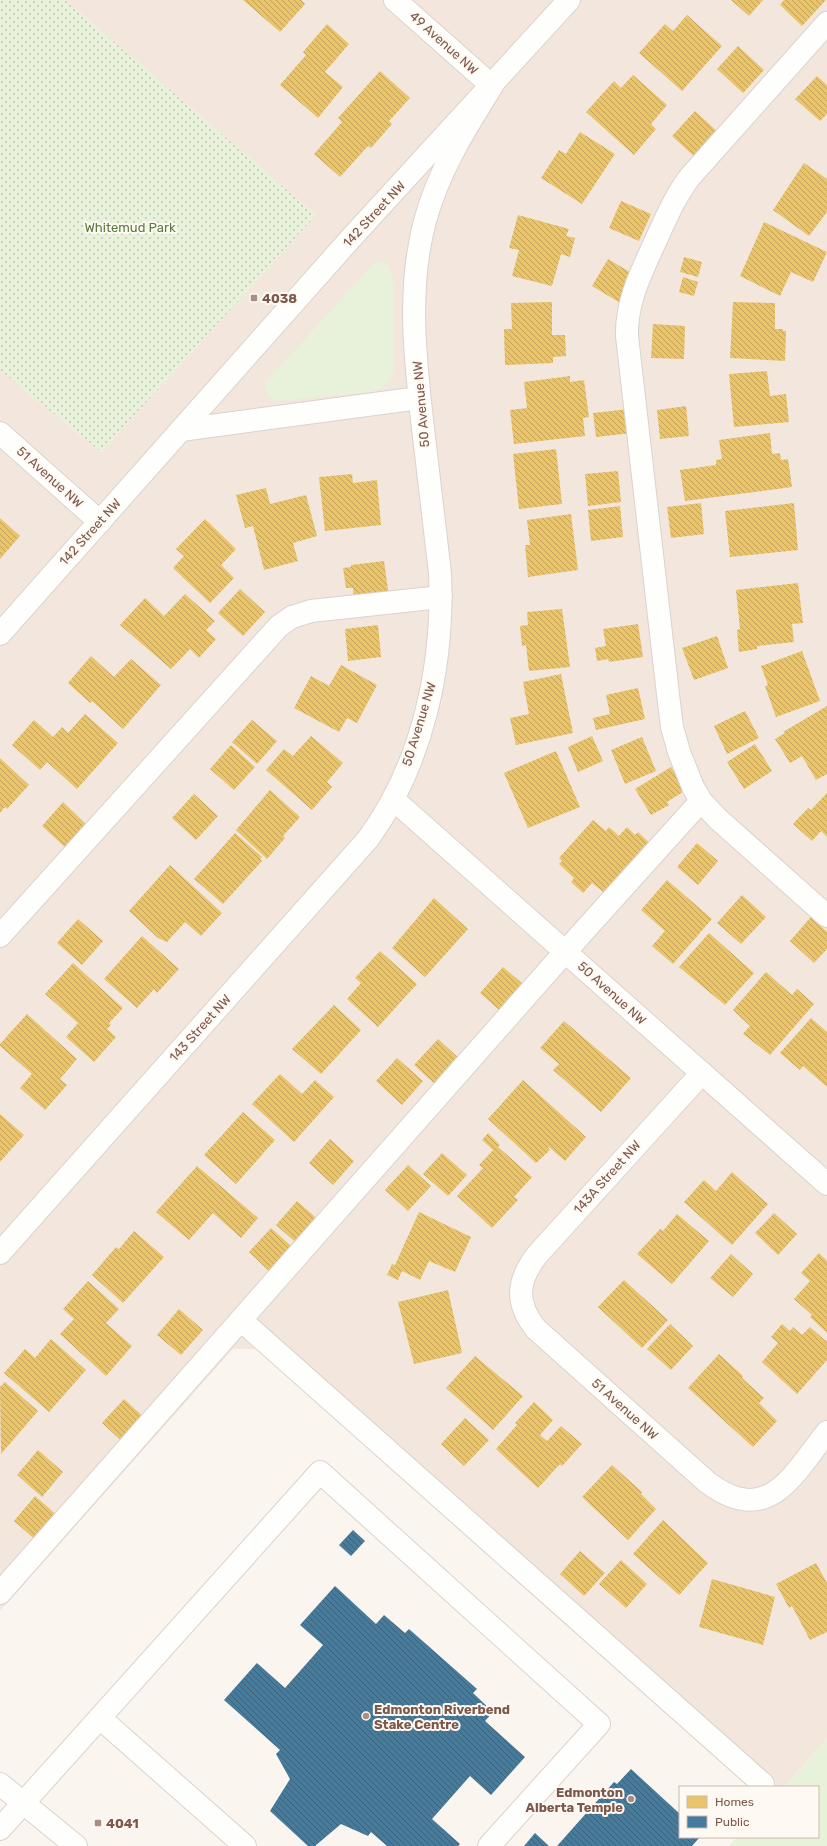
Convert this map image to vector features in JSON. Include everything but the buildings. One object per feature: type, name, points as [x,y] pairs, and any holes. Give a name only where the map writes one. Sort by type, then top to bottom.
[{"type":"street","name":"49 Avenue NW","points":[[395,0],[492,86]]},
{"type":"street","name":"142 Street NW","points":[[0,634],[352,237],[492,86],[569,0]]},
{"type":"street","points":[[827,23],[689,178],[676,197],[641,273],[629,307],[626,321],[672,727],[685,769],[701,801],[718,819],[827,916]]},
{"type":"street","name":"50 Avenue NW","points":[[492,86],[464,131],[442,173],[425,220],[418,256],[415,296],[415,337],[419,398],[440,573],[441,597],[436,670],[431,692],[417,740],[393,799],[827,1184]]},
{"type":"street","points":[[180,430],[419,398]]},
{"type":"street","name":"51 Avenue NW","points":[[0,433],[100,522]]},
{"type":"street","points":[[0,936],[268,636],[279,626],[292,617],[311,611],[441,597]]},
{"type":"street","name":"143 Street NW","points":[[0,1253],[353,857],[382,820],[393,799]]},
{"type":"street","points":[[0,1593],[242,1321],[565,952],[701,801]]},
{"type":"street","name":"143A Street NW","points":[[521,1287],[525,1274],[537,1255],[702,1073]]},
{"type":"street","name":"51 Avenue NW","points":[[521,1287],[520,1298],[523,1310],[528,1320],[542,1335],[707,1482],[732,1497],[746,1501],[759,1500],[775,1493],[785,1485],[827,1432]]},
{"type":"street","points":[[242,1321],[763,1784]]},
{"type":"street","points":[[0,1829],[320,1472],[599,1724],[489,1846]]},
{"type":"street","points":[[100,1718],[245,1846]]},
{"type":"street","points":[[0,1784],[76,1846]]},
{"type":"shaded area","points":[[65,0],[827,0],[827,1738],[785,1786],[747,1786],[263,1349],[233,1349],[0,1611],[0,370],[101,452],[316,215]]},
{"type":"green space","name":"Whitemud Park","points":[[0,0],[65,0],[316,215],[101,452],[0,370]]},
{"type":"green space","points":[[376,261],[388,265],[393,279],[394,372],[386,385],[374,392],[275,401],[267,393],[264,384]]},
{"type":"green space","points":[[827,1738],[827,1846],[729,1846],[736,1838],[819,1838],[819,1786],[785,1786]]},
{"type":"place","name":"4038","points":[[254,298]]},
{"type":"place","name":"Edmonton Riverbend Stake Centre","points":[[366,1716]]},
{"type":"place","name":"Edmonton Alberta Temple","points":[[631,1799]]},
{"type":"place","name":"4041","points":[[98,1823]]}]
